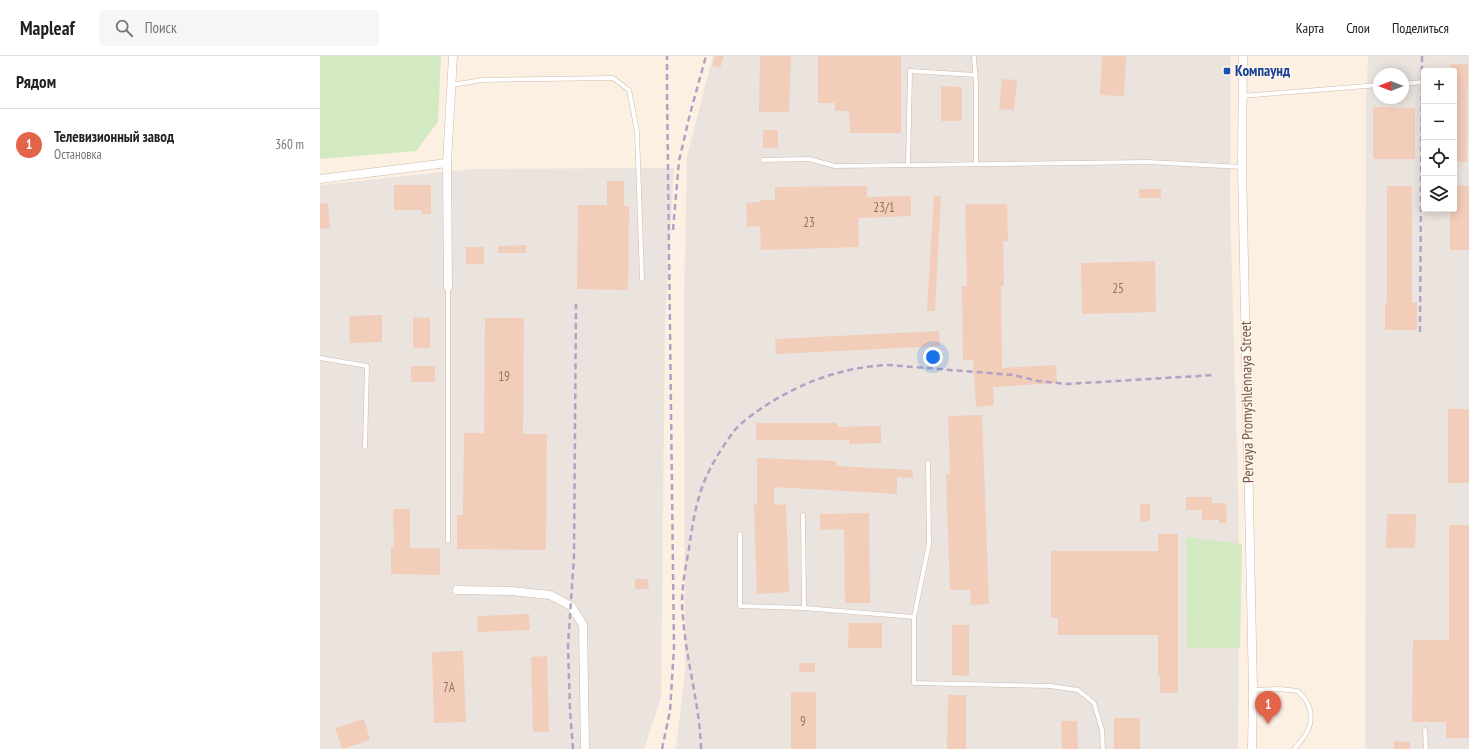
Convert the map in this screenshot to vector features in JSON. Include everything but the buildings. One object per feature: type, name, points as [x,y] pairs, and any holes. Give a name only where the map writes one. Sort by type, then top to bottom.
[{"type":"street","points":[[448,287],[447,163],[453,56]]},
{"type":"street","name":"Pervaya Promyshlennaya Street","points":[[1243,56],[1241,96],[1253,690],[1252,749]]},
{"type":"street","points":[[320,179],[447,163]]},
{"type":"street","points":[[457,590],[511,591],[550,595],[571,606],[583,625],[586,749]]},
{"type":"lane","points":[[974,56],[976,75],[976,164]]},
{"type":"lane","points":[[908,165],[910,71],[976,75]]},
{"type":"lane","points":[[452,85],[482,80],[613,78],[629,90],[636,131],[642,279]]},
{"type":"lane","points":[[1409,83],[1421,82]]},
{"type":"lane","points":[[1241,96],[1373,85]]},
{"type":"lane","points":[[763,160],[809,159],[835,166],[1148,162],[1242,167]]},
{"type":"lane","points":[[448,287],[448,541]]},
{"type":"lane","points":[[320,358],[367,366],[365,447]]},
{"type":"lane","points":[[928,463],[929,544],[914,617],[914,683],[1050,686],[1078,690],[1094,703],[1102,730],[1103,749]]},
{"type":"lane","points":[[803,514],[804,608]]},
{"type":"lane","points":[[740,534],[740,606],[804,608],[914,617]]},
{"type":"lane","points":[[1253,690],[1279,689],[1298,691],[1308,704],[1311,721],[1307,735],[1294,749]]},
{"type":"lane","points":[[1425,730],[1426,749]]},
{"type":"shaded area","points":[[713,56],[1231,56],[1230,202],[1239,524],[1238,749],[676,749],[685,673],[684,309],[687,156]]},
{"type":"shaded area","points":[[1368,56],[1469,56],[1469,749],[1365,749],[1366,104]]},
{"type":"shaded area","points":[[674,168],[665,325],[661,698],[644,749],[320,749],[320,185],[472,169]]},
{"type":"green space","points":[[320,56],[441,56],[438,122],[416,151],[320,159]]},
{"type":"green space","points":[[1186,537],[1242,544],[1240,648],[1187,648]]},
{"type":"railway","points":[[662,749],[670,711],[674,648],[667,56]]},
{"type":"railway","points":[[673,230],[679,161],[706,56]]},
{"type":"railway","points":[[1420,332],[1422,56]]},
{"type":"railway","points":[[573,749],[568,645],[574,556],[576,304]]},
{"type":"railway","points":[[701,749],[698,716],[687,650],[682,608],[685,574],[692,528],[702,488],[712,464],[736,428],[742,422],[774,400],[805,384],[837,373],[872,366],[889,365],[1013,375],[1038,381],[1067,384],[1214,375]]},
{"type":"place","name":"Компаунд","points":[[1227,71]]},
{"type":"place","name":"Телевизионный завод","points":[[1268,724]]}]
